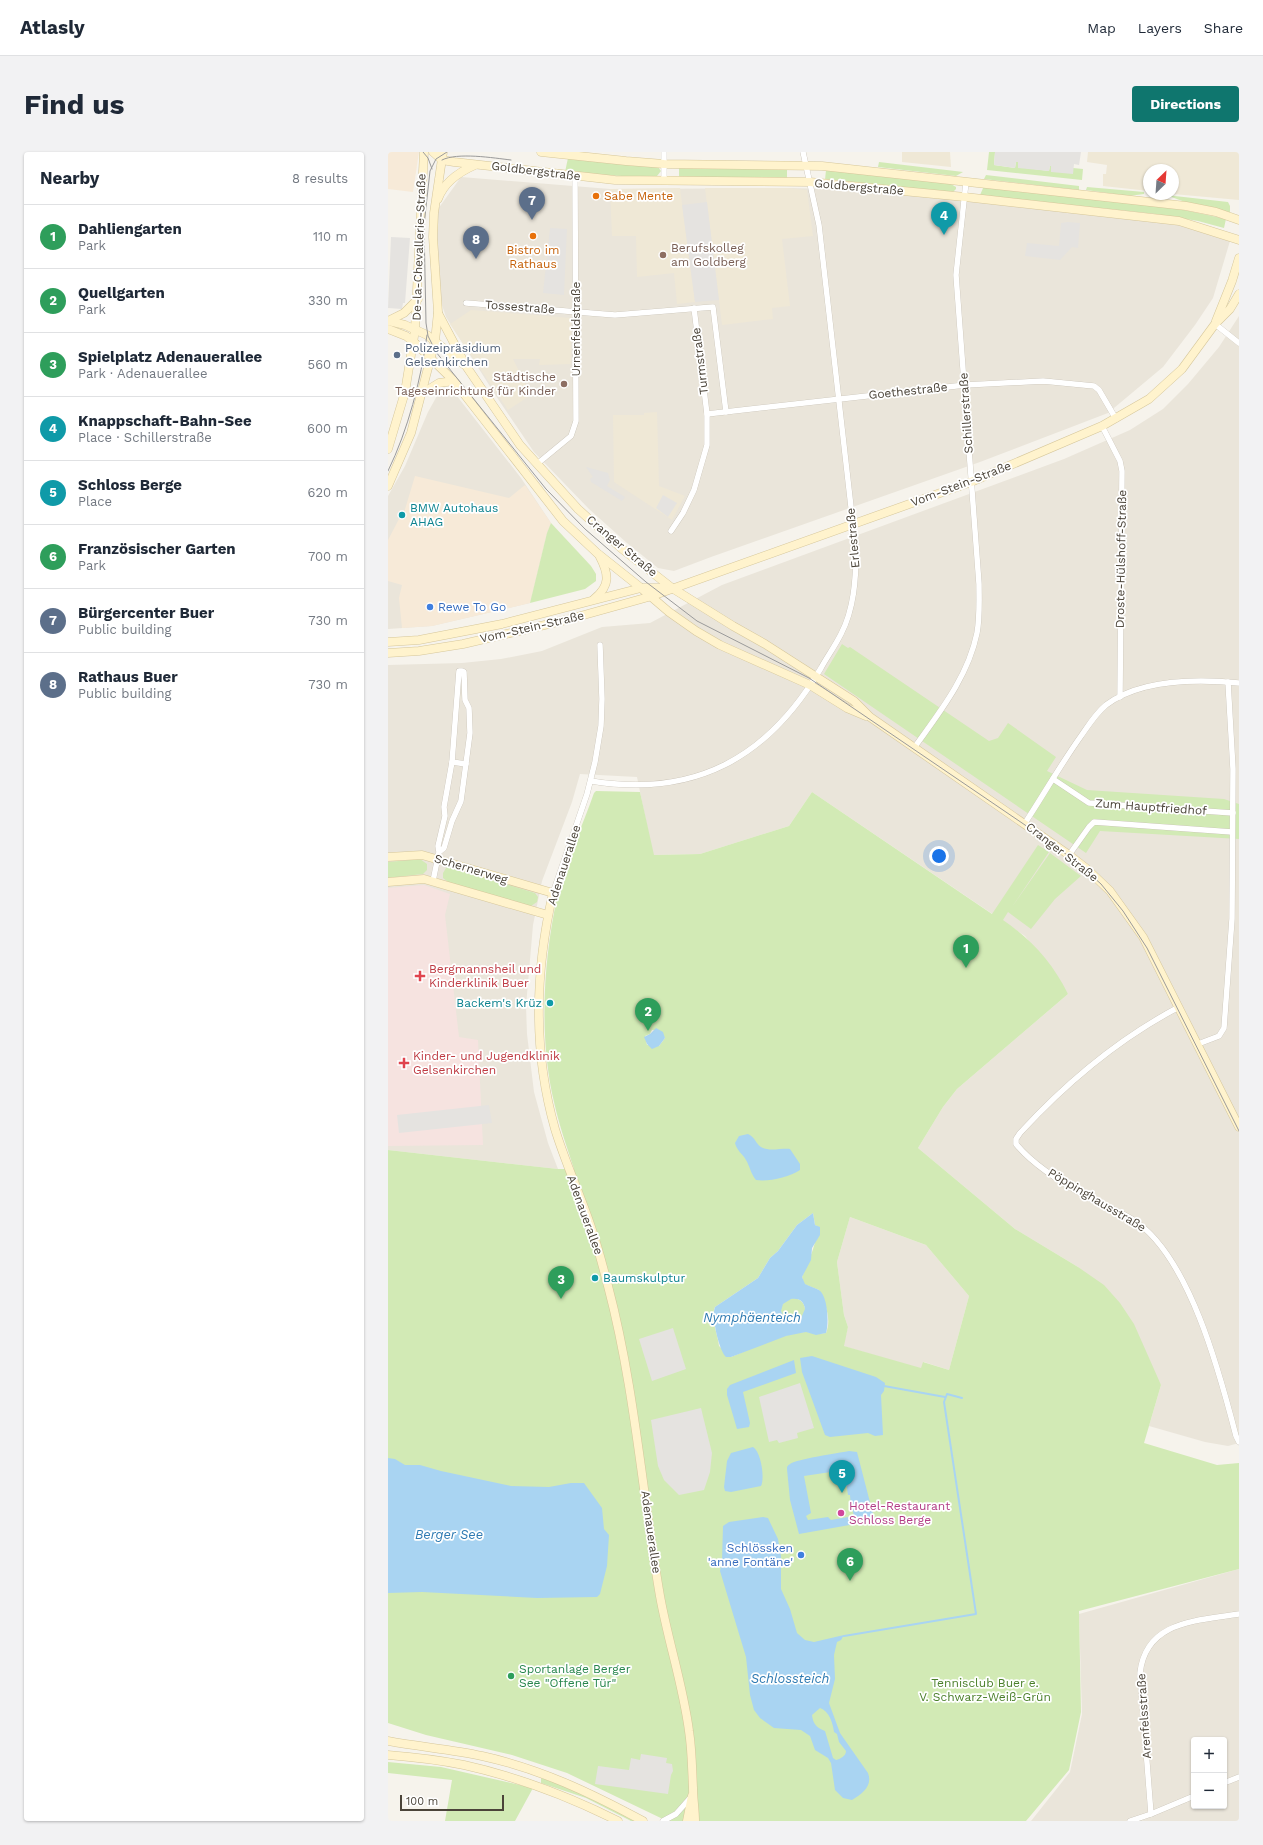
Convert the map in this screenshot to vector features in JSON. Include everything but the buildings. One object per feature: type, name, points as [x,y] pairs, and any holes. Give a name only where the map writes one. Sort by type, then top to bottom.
[{"type":"main road","name":"De-la-Chevallerie-Straße","points":[[388,449],[405,392],[416,330],[424,152]]},
{"type":"main road","points":[[433,152],[442,156]]},
{"type":"main road","name":"Goldbergstraße","points":[[542,152],[664,164],[824,166],[1186,206],[1216,212],[1239,220]]},
{"type":"main road","name":"Goldbergstraße","points":[[442,156],[475,165],[614,180],[810,182],[964,197],[1180,221],[1239,240]]},
{"type":"main road","name":"De-la-Chevallerie-Straße","points":[[388,486],[411,433],[423,393],[435,341],[438,312],[433,244],[434,213],[442,156]]},
{"type":"main road","name":"Goldbergstraße","points":[[434,213],[439,196],[446,186],[461,172],[475,165]]},
{"type":"main road","name":"Vom-Stein-Straße","points":[[1215,324],[1232,281],[1239,258]]},
{"type":"main road","name":"Vom-Stein-Straße","points":[[388,653],[419,651],[462,644],[566,620],[652,596],[714,572],[744,564],[852,523],[971,482],[1102,426],[1149,399],[1182,369],[1215,324],[1230,309],[1239,294]]},
{"type":"main road","points":[[388,321],[404,313],[418,299]]},
{"type":"main road","points":[[438,312],[466,366]]},
{"type":"main road","name":"Cranger Straße","points":[[388,321],[427,335],[466,366],[520,445],[558,488],[595,525],[621,548],[672,588],[854,701],[870,718]]},
{"type":"main road","name":"Cranger Straße","points":[[388,329],[406,336],[414,342],[454,382],[564,521],[597,553],[652,596],[669,612],[696,631],[747,657],[810,685],[847,708],[870,718],[1025,823],[1100,880],[1131,918],[1146,942],[1239,1127]]},
{"type":"main road","points":[[423,393],[439,383],[454,382]]},
{"type":"main road","points":[[593,600],[602,592],[606,584],[605,569],[597,553]]},
{"type":"main road","name":"Vom-Stein-Straße","points":[[388,642],[419,640],[502,624],[641,588],[672,588]]},
{"type":"main road","name":"Schernerweg","points":[[388,857],[422,855],[438,856],[552,893]]},
{"type":"main road","name":"Schernerweg","points":[[388,882],[424,879],[548,915]]},
{"type":"main road","name":"Adenauerallee","points":[[552,893],[548,915],[538,1004],[541,1054],[545,1083],[558,1136],[570,1173],[591,1227],[612,1301],[624,1352],[660,1595],[689,1731],[693,1768],[692,1792],[687,1821]]},
{"type":"main road","points":[[388,1741],[465,1752],[524,1767],[577,1787],[643,1821]]},
{"type":"main road","points":[[388,1755],[462,1764],[505,1775],[578,1801],[618,1821]]},
{"type":"main road","name":"Adenauerallee","points":[[692,1792],[695,1821]]},
{"type":"street","points":[[664,152],[664,180]]},
{"type":"street","name":"Erlestraße","points":[[591,781],[617,785],[666,784],[698,776],[725,765],[759,744],[773,732],[816,677],[841,634],[852,601],[856,566],[819,225],[803,152]]},
{"type":"street","name":"Urnenfeldstraße","points":[[537,464],[571,436],[575,429],[576,176]]},
{"type":"street","name":"Schillerstraße","points":[[914,748],[954,691],[967,664],[977,634],[979,617],[979,584],[956,275],[966,182]]},
{"type":"street","name":"Tossestraße","points":[[466,303],[615,315],[694,308]]},
{"type":"street","name":"Turmstraße","points":[[671,531],[689,502],[701,468],[707,445],[707,414],[694,308],[713,307],[726,412]]},
{"type":"street","points":[[1215,324],[1239,343]]},
{"type":"street","name":"Goethestraße","points":[[707,414],[965,385],[1043,380],[1090,385],[1099,390],[1116,419]]},
{"type":"street","name":"Droste-Hülshoff-Straße","points":[[1102,426],[1120,461],[1122,471],[1120,697]]},
{"type":"street","name":"Adenauerallee","points":[[552,893],[591,781],[598,743],[602,699],[600,644]]},
{"type":"street","points":[[433,881],[438,856],[438,846],[446,816],[444,807],[452,762],[458,708],[457,678],[459,671],[462,671],[464,672],[465,677],[464,700],[470,708],[470,733],[466,764],[461,801],[444,848],[438,856]]},
{"type":"street","points":[[1025,823],[1090,723],[1105,706],[1136,689],[1154,685],[1178,682],[1239,683]]},
{"type":"street","points":[[1198,1044],[1219,1036],[1224,1028],[1232,919],[1233,769],[1228,682]]},
{"type":"street","points":[[458,708],[470,708]]},
{"type":"street","points":[[452,762],[466,764]]},
{"type":"street","name":"Zum Hauptfriedhof","points":[[1053,779],[1088,804],[1233,813]]},
{"type":"street","points":[[446,816],[454,818]]},
{"type":"street","name":"Zum Hauptfriedhof","points":[[1069,855],[1094,822],[1232,832]]},
{"type":"street","name":"Pöppinghausstraße","points":[[1179,1007],[1165,1014],[1108,1052],[1069,1083],[1020,1133],[1016,1139],[1016,1144],[1022,1152],[1061,1180],[1090,1198],[1132,1219],[1149,1232],[1159,1243],[1187,1292],[1210,1346],[1222,1378],[1236,1436],[1239,1442]]},
{"type":"street","name":"Arenfelsstraße","points":[[1151,1814],[1140,1672],[1141,1661],[1145,1651],[1151,1642],[1170,1628],[1239,1614]]},
{"type":"street","points":[[1227,1782],[1239,1777]]},
{"type":"street","points":[[663,1821],[676,1814],[692,1792]]},
{"type":"street","points":[[1130,1821],[1191,1797]]},
{"type":"shaded area","points":[[388,152],[419,152],[413,192],[388,189]]},
{"type":"shaded area","points":[[902,152],[950,152],[951,167],[902,162]]},
{"type":"shaded area","points":[[995,152],[1081,152],[1079,165],[1074,164],[1073,174],[1051,172],[1051,166],[1049,171],[1018,168],[1018,162],[1016,162],[1015,168],[994,165]]},
{"type":"shaded area","points":[[1088,152],[1239,152],[1239,200],[1179,195],[1179,164],[1143,164],[1143,190],[1103,186],[1103,174],[1106,174],[1107,165],[1087,162]]},
{"type":"shaded area","points":[[461,177],[610,189],[836,189],[929,196],[1183,225],[1230,241],[1213,298],[1195,325],[1163,367],[1108,413],[980,462],[674,571],[658,568],[627,543],[589,509],[534,452],[498,399],[446,317],[440,299],[434,242],[438,209]]},
{"type":"shaded area","name":"Berufskolleg am Goldberg","points":[[680,188],[695,302],[677,304],[674,273],[637,277],[636,236],[612,236],[610,189]]},
{"type":"shaded area","name":"Berufskolleg am Goldberg","points":[[705,188],[788,188],[807,190],[813,236],[782,239],[790,306],[772,308],[773,319],[722,325]]},
{"type":"shaded area","points":[[707,202],[719,300],[695,302],[682,205]]},
{"type":"shaded area","points":[[1061,223],[1080,223],[1078,248],[1072,247],[1060,260],[1025,256],[1027,243],[1059,246]]},
{"type":"shaded area","points":[[550,228],[567,229],[564,295],[543,293]]},
{"type":"shaded area","points":[[391,237],[410,238],[405,303],[403,303],[402,309],[388,308]]},
{"type":"shaded area","points":[[471,310],[571,318],[571,364],[539,365],[540,359],[513,359],[531,395],[508,410],[450,324]]},
{"type":"shaded area","points":[[1239,316],[1239,1443],[1228,1446],[1205,1442],[1149,1426],[1161,1385],[1078,1267],[1015,1229],[918,1148],[943,1107],[957,1089],[1068,994],[1025,936],[812,792],[789,826],[700,854],[653,855],[637,777],[580,774],[572,802],[542,881],[533,925],[526,1006],[527,1034],[534,1092],[548,1143],[558,1169],[388,1150],[388,665],[462,663],[501,659],[542,651],[602,627],[650,623],[722,585],[1064,459],[1130,430],[1163,409],[1188,384],[1219,347]]},
{"type":"shaded area","points":[[453,391],[521,478],[551,523],[547,533],[530,603],[432,626],[388,629],[388,496],[405,466],[428,412],[438,394]]},
{"type":"shaded area","points":[[657,412],[659,486],[685,496],[672,520],[614,482],[613,415],[644,415],[644,413]]},
{"type":"shaded area","points":[[586,467],[608,473],[610,480],[607,486],[625,497],[622,501],[591,482],[590,479],[593,477]]},
{"type":"shaded area","points":[[415,476],[509,498],[525,485],[551,523],[547,533],[530,603],[432,626],[402,628],[399,598],[402,585],[388,581],[388,540],[399,519],[403,516]]},
{"type":"shaded area","points":[[663,495],[677,503],[668,517],[656,508]]},
{"type":"shaded area","name":"Bergmannsheil und Kinderklinik Buer","points":[[424,885],[450,894],[445,915],[459,1037],[478,1040],[483,1145],[388,1146],[388,888]]},
{"type":"shaded area","points":[[489,1105],[492,1123],[399,1133],[397,1115]]},
{"type":"shaded area","points":[[850,1217],[926,1245],[969,1296],[949,1370],[924,1362],[921,1369],[843,1346],[848,1327],[844,1315],[837,1262]]},
{"type":"shaded area","points":[[673,1328],[686,1369],[652,1381],[639,1339]]},
{"type":"shaded area","points":[[800,1383],[814,1428],[797,1433],[798,1438],[779,1443],[777,1440],[769,1442],[759,1397]]},
{"type":"shaded area","points":[[701,1408],[712,1453],[710,1472],[704,1490],[679,1495],[664,1480],[658,1466],[651,1420]]},
{"type":"shaded area","points":[[1239,1569],[1239,1821],[1031,1821],[1070,1772],[1082,1714],[1079,1614]]},
{"type":"shaded area","points":[[641,1754],[667,1758],[666,1763],[672,1764],[673,1771],[668,1794],[595,1784],[598,1766],[629,1770],[631,1758],[640,1760]]},
{"type":"green space","points":[[989,152],[995,152],[994,165],[1015,168],[1016,162],[1018,162],[1018,167],[1049,171],[1050,165],[1052,166],[1051,171],[1073,173],[1073,168],[1083,169],[1082,180],[987,170]]},
{"type":"green space","points":[[568,158],[658,167],[661,171],[657,176],[611,176],[565,172]]},
{"type":"green space","points":[[879,162],[963,172],[956,176],[878,167]]},
{"type":"green space","points":[[679,167],[787,167],[787,179],[679,178]]},
{"type":"green space","points":[[826,170],[951,184],[956,187],[956,189],[953,192],[825,180]]},
{"type":"green space","points":[[986,175],[1079,186],[1079,190],[984,179]]},
{"type":"green space","points":[[984,186],[1175,208],[1226,219],[1224,228],[1198,221],[1156,214],[980,195]]},
{"type":"green space","points":[[1087,187],[1143,192],[1143,194],[1129,196],[1086,190]]},
{"type":"green space","points":[[1179,196],[1228,202],[1230,206],[1230,213],[1179,200]]},
{"type":"green space","points":[[551,523],[591,566],[596,574],[596,581],[585,589],[530,603],[547,533]]},
{"type":"green space","points":[[842,644],[848,648],[850,647],[989,741],[998,738],[1008,723],[1056,757],[1047,771],[1087,790],[1224,799],[1239,804],[1239,839],[1100,831],[1086,853],[824,674]]},
{"type":"green space","name":"Tennisclub Buer e. V. Schwarz-Weiß-Grün","points":[[596,791],[640,792],[654,855],[700,854],[789,826],[812,792],[992,914],[1038,845],[1049,852],[1012,907],[1050,853],[1081,876],[1055,899],[1031,929],[1008,912],[1003,920],[1040,952],[1062,982],[1068,994],[957,1089],[943,1107],[918,1148],[1015,1229],[1078,1267],[1104,1285],[1120,1303],[1134,1324],[1161,1385],[1144,1443],[1217,1465],[1239,1463],[1239,1569],[1079,1611],[1081,1712],[1069,1770],[1026,1821],[667,1821],[567,1773],[512,1755],[426,1735],[388,1723],[388,1150],[558,1169],[574,1169],[558,1119],[549,1078],[545,1027],[546,974],[552,923],[560,885]],"holes":[[[652,1030],[660,1031],[665,1038],[659,1046],[647,1045],[645,1036],[650,1034]],[[813,1213],[815,1225],[817,1226],[816,1239],[802,1277],[804,1284],[819,1290],[828,1317],[828,1328],[826,1333],[819,1334],[805,1332],[786,1335],[731,1357],[719,1346],[713,1316],[715,1307],[758,1278],[770,1258],[778,1251],[797,1225]],[[850,1217],[926,1245],[969,1296],[949,1370],[923,1362],[921,1368],[844,1346],[848,1327],[844,1315],[837,1262]]]},
{"type":"green space","points":[[420,859],[427,864],[427,870],[423,874],[388,878],[388,862]]},
{"type":"green space","points":[[451,867],[535,893],[538,897],[537,902],[531,906],[448,882],[443,878],[443,873],[446,868]]},
{"type":"green space","points":[[793,1298],[798,1299],[804,1305],[804,1315],[798,1321],[793,1322],[788,1321],[782,1315],[781,1310],[782,1305],[788,1299]]},
{"type":"green space","points":[[388,1762],[441,1767],[533,1788],[515,1821],[445,1821],[452,1780],[388,1773]]},
{"type":"green space","points":[[541,1778],[569,1787],[636,1821],[631,1821],[586,1798],[541,1783]]},
{"type":"water","points":[[656,1028],[663,1032],[665,1038],[659,1046],[652,1049],[647,1044],[644,1037]]},
{"type":"water","points":[[748,1134],[753,1137],[761,1147],[771,1150],[790,1149],[800,1164],[800,1170],[779,1178],[756,1180],[735,1143],[739,1136]]},
{"type":"water","name":"Nymphäenteich","points":[[813,1213],[815,1225],[820,1227],[820,1235],[812,1248],[811,1260],[802,1277],[805,1284],[819,1290],[822,1293],[826,1304],[826,1333],[816,1335],[806,1332],[786,1336],[731,1357],[726,1357],[723,1353],[716,1333],[714,1318],[715,1307],[758,1278],[770,1258],[778,1251],[797,1225]],"holes":[[[791,1299],[802,1302],[805,1309],[801,1318],[794,1323],[786,1321],[781,1311],[783,1304]]]},
{"type":"water","points":[[812,1356],[876,1377],[885,1383],[884,1391],[881,1395],[883,1435],[875,1436],[868,1433],[830,1437],[825,1435],[802,1372],[800,1358]]},
{"type":"water","points":[[794,1360],[796,1373],[743,1392],[750,1423],[749,1427],[737,1429],[727,1395],[727,1389],[730,1385]]},
{"type":"water","points":[[753,1447],[758,1454],[762,1465],[763,1477],[761,1486],[731,1492],[725,1491],[724,1487],[727,1461],[731,1453]]},
{"type":"water","points":[[849,1451],[857,1452],[873,1514],[872,1521],[799,1534],[790,1500],[787,1466],[801,1460]],"holes":[[[844,1470],[848,1495],[850,1495],[851,1508],[854,1516],[831,1520],[828,1517],[808,1520],[806,1516],[811,1513],[804,1476]]]},
{"type":"water","name":"Berger See","points":[[388,1458],[395,1459],[405,1465],[420,1465],[511,1486],[549,1487],[571,1483],[584,1483],[602,1508],[604,1529],[609,1535],[607,1566],[600,1594],[597,1597],[537,1598],[422,1592],[388,1593]]},
{"type":"water","name":"Schlossteich","points":[[763,1517],[768,1518],[778,1539],[781,1556],[781,1589],[790,1609],[797,1633],[805,1640],[814,1642],[844,1635],[841,1640],[837,1642],[834,1655],[835,1679],[829,1703],[840,1733],[868,1773],[868,1786],[852,1800],[843,1798],[835,1790],[831,1763],[828,1758],[815,1750],[810,1736],[801,1730],[774,1728],[760,1718],[754,1710],[750,1695],[746,1657],[720,1571],[722,1561],[723,1526],[729,1522]],"holes":[[[820,1708],[830,1718],[834,1732],[837,1734],[839,1742],[846,1751],[844,1756],[836,1760],[833,1758],[825,1731],[813,1721],[812,1715]]]},
{"type":"waterway","points":[[884,1386],[945,1397]]},
{"type":"waterway","points":[[844,1636],[976,1614],[944,1402],[947,1394],[962,1398]]},
{"type":"tram line","points":[[423,152],[428,158],[432,169]]},
{"type":"tram line","points":[[447,152],[436,159],[430,171],[424,225],[426,323],[428,336],[436,352],[546,489],[585,529],[646,582],[697,621],[809,678],[1025,825],[1073,859],[1101,884],[1123,911],[1147,948],[1239,1131]]},
{"type":"tram line","points":[[442,160],[457,156],[511,160]]},
{"type":"tram line","points":[[388,471],[408,422],[421,369],[427,335]]},
{"type":"place","name":"Sabe Mente","points":[[596,196]]},
{"type":"place","name":"Bürgercenter Buer","points":[[532,220]]},
{"type":"place","name":"Knappschaft-Bahn-See","points":[[944,235]]},
{"type":"place","name":"Bistro im Rathaus","points":[[533,236]]},
{"type":"place","name":"Berufskolleg am Goldberg","points":[[663,255]]},
{"type":"place","name":"Rathaus Buer","points":[[476,259]]},
{"type":"place","name":"Polizeipräsidium Gelsenkirchen","points":[[397,355]]},
{"type":"place","name":"Städtische Tageseinrichtung für Kinder","points":[[564,384]]},
{"type":"place","name":"BMW Autohaus AHAG","points":[[402,515]]},
{"type":"place","name":"Rewe To Go","points":[[430,607]]},
{"type":"place","name":"Dahliengarten","points":[[966,968]]},
{"type":"place","name":"Bergmannsheil und Kinderklinik Buer","points":[[420,976]]},
{"type":"place","name":"Backem's Krüz","points":[[550,1003]]},
{"type":"place","name":"Quellgarten","points":[[648,1031]]},
{"type":"place","name":"Kinder- und Jugendklinik Gelsenkirchen","points":[[404,1063]]},
{"type":"place","name":"Baumskulptur","points":[[595,1278]]},
{"type":"place","name":"Spielplatz Adenauerallee","points":[[561,1299]]},
{"type":"place","name":"Schloss Berge","points":[[842,1493]]},
{"type":"place","name":"Hotel-Restaurant Schloss Berge","points":[[841,1513]]},
{"type":"place","name":"Schlössken 'anne Fontäne'","points":[[801,1555]]},
{"type":"place","name":"Französischer Garten","points":[[850,1581]]},
{"type":"place","name":"Sportanlage Berger See \"Offene Tür\"","points":[[511,1676]]}]
